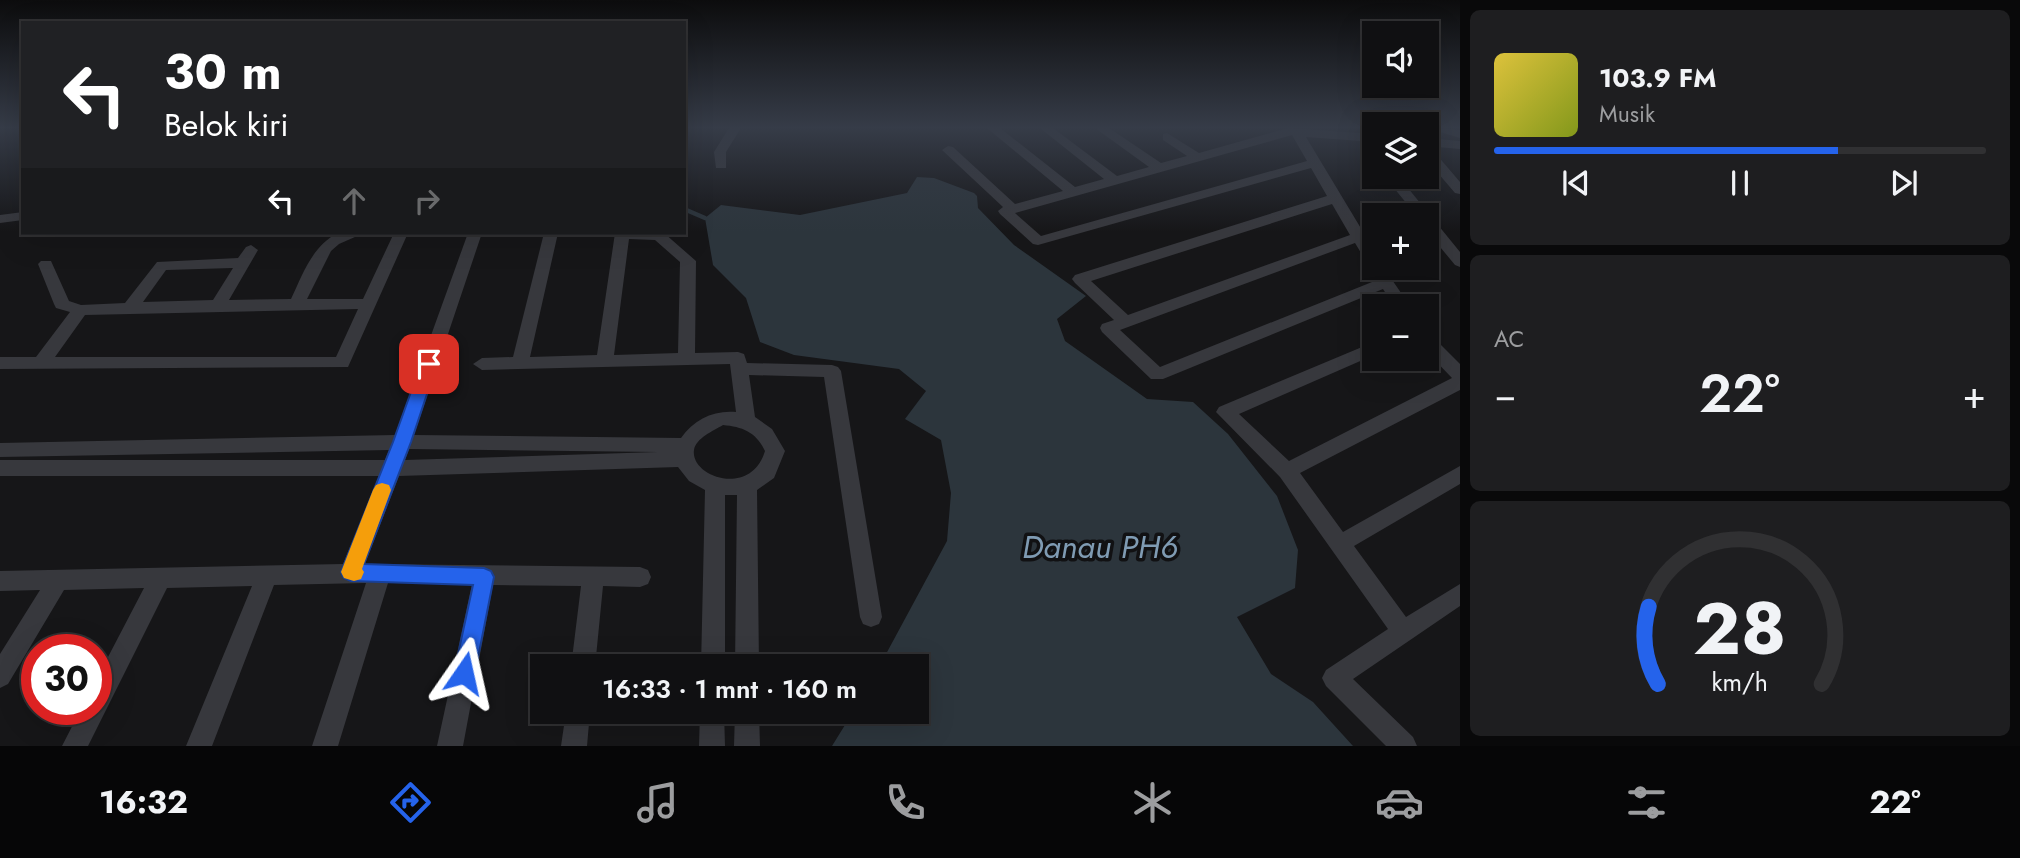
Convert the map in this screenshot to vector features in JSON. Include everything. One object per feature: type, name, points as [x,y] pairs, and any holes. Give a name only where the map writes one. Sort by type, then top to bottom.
[{"type":"street","points":[[962,163],[1013,209]]},
{"type":"street","points":[[1037,163],[1073,192]]},
{"type":"street","points":[[1091,163],[1115,181]]},
{"type":"street","points":[[1150,163],[1159,169]]},
{"type":"street","points":[[1180,163],[1005,211],[1038,241],[1315,163],[1362,245]]},
{"type":"street","points":[[1439,166],[1460,190]]},
{"type":"street","points":[[1402,189],[1413,203]]},
{"type":"street","points":[[1126,322],[1080,279],[1336,198]]},
{"type":"street","points":[[0,219],[21,216]]},
{"type":"street","points":[[297,303],[326,245],[336,237],[346,235]]},
{"type":"street","points":[[0,363],[342,363],[400,235]]},
{"type":"street","points":[[351,572],[402,442],[474,235]]},
{"type":"street","points":[[520,364],[551,235]]},
{"type":"street","points":[[605,360],[622,235]]},
{"type":"street","points":[[647,235],[659,236],[688,261],[686,358]]},
{"type":"street","points":[[1439,236],[1460,262]]},
{"type":"street","points":[[1357,237],[1108,328],[1157,375],[1370,280]]},
{"type":"street","points":[[130,308],[162,265],[247,257],[218,305]]},
{"type":"street","points":[[46,264],[62,304],[80,310],[297,303],[367,304]]},
{"type":"street","points":[[43,362],[80,310]]},
{"type":"street","points":[[1362,353],[1225,412],[1287,471],[1404,632]]},
{"type":"street","points":[[482,364],[738,358],[742,369],[746,419]]},
{"type":"street","points":[[1451,360],[1460,375]]},
{"type":"street","points":[[742,369],[832,371],[871,617]]},
{"type":"street","points":[[1287,471],[1460,382]]},
{"type":"street","points":[[720,418],[746,419],[766,431],[775,451],[768,471],[747,486],[715,487],[694,476],[684,452],[697,427],[720,418]]},
{"type":"street","points":[[0,450],[402,442],[684,452]]},
{"type":"street","points":[[0,468],[391,468],[684,452]]},
{"type":"street","points":[[1340,544],[1460,474]]},
{"type":"street","points":[[747,486],[747,654]]},
{"type":"street","points":[[713,654],[715,487]]},
{"type":"street","points":[[0,581],[351,572],[484,577],[640,577]]},
{"type":"street","points":[[325,746],[380,573]]},
{"type":"street","points":[[199,746],[267,576]]},
{"type":"street","points":[[450,746],[484,577]]},
{"type":"street","points":[[584,654],[593,577]]},
{"type":"street","points":[[112,674],[162,578]]},
{"type":"street","points":[[0,676],[58,580]]},
{"type":"street","points":[[1405,746],[1334,678],[1460,594]]},
{"type":"street","points":[[574,746],[577,724]]},
{"type":"street","points":[[712,724],[712,746]]},
{"type":"street","points":[[747,724],[747,746]]},
{"type":"street","points":[[75,746],[86,725]]},
{"type":"water","name":"Danau PH6","points":[[917,177],[934,178],[974,193],[977,196],[978,208],[1014,245],[1086,296],[1057,319],[1065,341],[1147,399],[1193,402],[1228,434],[1277,496],[1298,550],[1295,588],[1237,617],[1271,674],[1313,702],[1353,746],[832,746],[846,724],[929,724],[929,654],[886,654],[947,541],[951,493],[941,440],[905,419],[926,391],[899,369],[794,355],[760,342],[746,298],[713,265],[705,218],[721,205],[800,215],[907,193]]},
{"type":"waterway","points":[[686,210],[705,218]]},
{"type":"slow traffic","points":[[354,572],[351,572],[382,490]]},
{"type":"route","points":[[429,364],[402,442],[351,572],[484,577],[464,673]]}]
